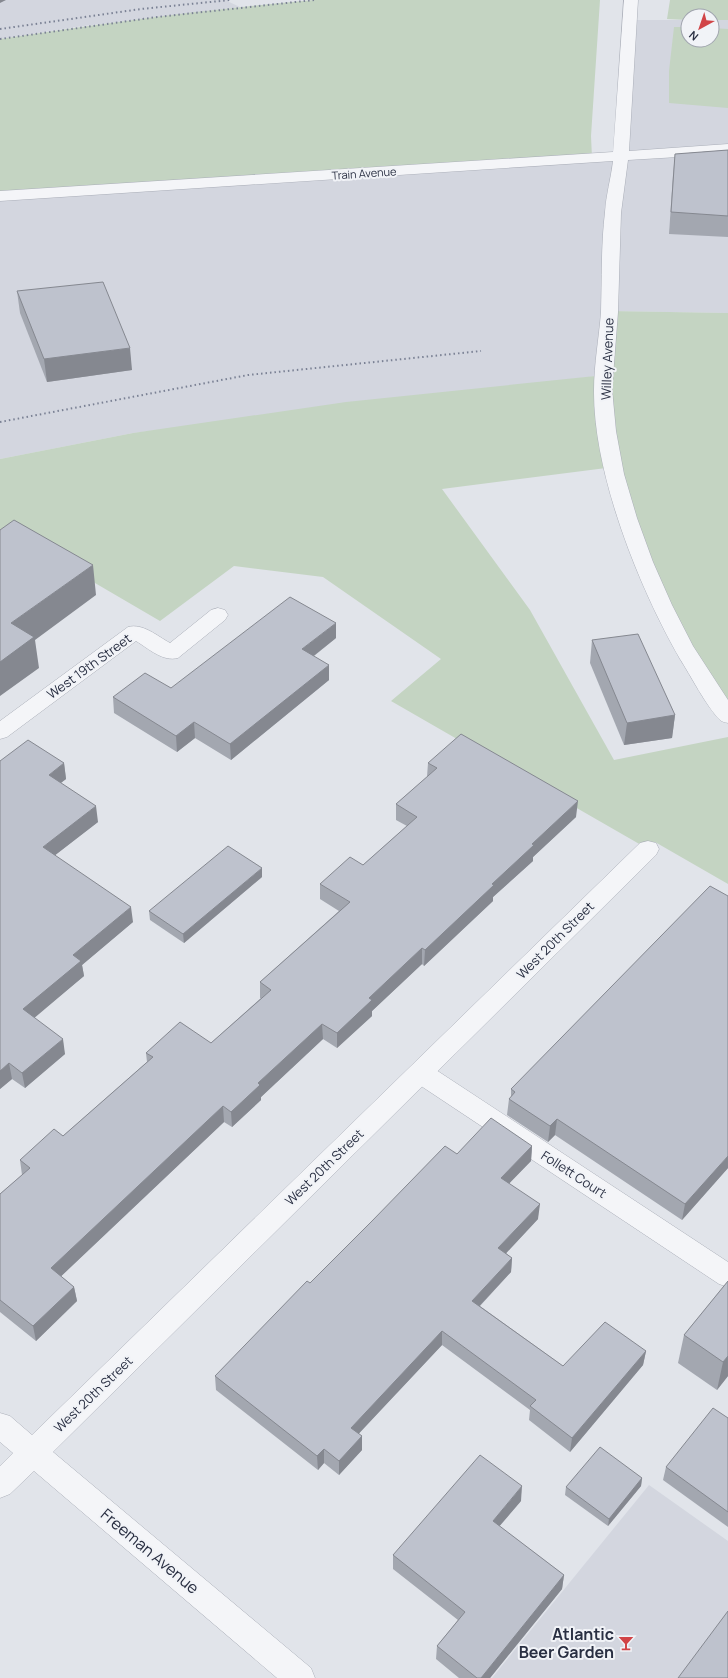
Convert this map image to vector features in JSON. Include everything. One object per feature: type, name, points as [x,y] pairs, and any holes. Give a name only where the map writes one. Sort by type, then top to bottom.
[{"type":"street","name":"Willey Avenue","points":[[631,0],[612,246],[603,390],[613,459],[624,510],[643,561],[690,660],[715,700],[728,716]]},
{"type":"street","name":"Train Avenue","points":[[0,196],[728,149]]},
{"type":"street","name":"West 19th Street","points":[[0,732],[135,632],[171,653],[218,616]]},
{"type":"street","name":"West 20th Street","points":[[0,1486],[648,849]]},
{"type":"street","name":"Follett Court","points":[[420,1073],[728,1276]]},
{"type":"street","name":"Freeman Avenue","points":[[0,1425],[300,1678]]},
{"type":"shaded area","points":[[0,0],[230,0],[227,1],[240,7],[76,27],[0,39]]},
{"type":"shaded area","points":[[630,20],[680,20],[680,48],[720,48],[720,20],[728,20],[728,313],[609,311],[605,375],[133,433],[0,459],[0,196],[620,157]]},
{"type":"shaded area","points":[[649,1485],[728,1541],[728,1678],[492,1678]]},
{"type":"green space","points":[[314,0],[600,0],[591,136],[592,158],[0,196],[0,39],[157,17]]},
{"type":"green space","points":[[670,0],[728,0],[728,20],[720,20],[720,8],[680,8],[680,20],[667,19]]},
{"type":"green space","points":[[674,27],[680,27],[680,48],[720,48],[720,28],[728,29],[728,108],[669,103],[669,71]]},
{"type":"green space","points":[[609,311],[728,313],[728,716],[690,660],[614,467],[442,489],[530,610],[614,760],[728,737],[728,884],[655,842],[648,849],[391,701],[441,659],[323,577],[234,566],[160,621],[6,531],[0,532],[0,459],[133,433],[346,402],[605,375]]},
{"type":"building","points":[[728,150],[728,216],[671,212],[675,154]]},
{"type":"building","points":[[103,282],[130,348],[44,359],[17,291]]},
{"type":"building","points":[[14,520],[93,565],[11,623],[34,637],[0,662],[0,530]]},
{"type":"building","points":[[290,597],[336,623],[302,649],[329,665],[230,744],[194,722],[176,736],[113,697],[145,673],[171,688]]},
{"type":"building","points":[[638,634],[675,715],[627,723],[592,640]]},
{"type":"building","points":[[461,734],[578,801],[492,884],[494,885],[425,950],[422,948],[369,998],[372,1000],[337,1033],[322,1024],[258,1083],[260,1085],[231,1112],[223,1106],[51,1268],[74,1287],[33,1326],[0,1300],[0,1194],[30,1168],[20,1160],[54,1129],[63,1136],[153,1057],[146,1053],[180,1022],[211,1043],[271,990],[260,982],[350,902],[320,884],[350,857],[363,865],[417,817],[396,804],[437,768],[428,763]]},
{"type":"building","points":[[28,740],[64,763],[49,775],[96,806],[43,847],[131,907],[73,955],[81,961],[23,1009],[63,1039],[22,1073],[9,1063],[0,1071],[0,761]]},
{"type":"building","points":[[228,846],[262,868],[183,934],[149,911]]},
{"type":"building","points":[[710,886],[728,896],[728,1156],[685,1204],[557,1119],[550,1126],[509,1099],[515,1092],[511,1089]]},
{"type":"building","points":[[491,1118],[532,1146],[501,1178],[540,1204],[498,1248],[512,1258],[472,1301],[563,1366],[605,1322],[646,1351],[572,1438],[530,1406],[536,1400],[442,1331],[351,1428],[362,1436],[339,1461],[324,1449],[317,1456],[215,1376],[307,1281],[310,1283],[445,1146],[457,1154]]},
{"type":"building","points":[[728,1281],[728,1356],[723,1362],[684,1335]]},
{"type":"building","points":[[713,1408],[728,1418],[728,1512],[666,1467]]},
{"type":"building","points":[[600,1447],[642,1478],[609,1519],[566,1487]]},
{"type":"building","points":[[480,1455],[522,1486],[493,1521],[564,1575],[481,1678],[477,1678],[437,1646],[465,1612],[393,1555]]},
{"type":"building","points":[[728,1611],[728,1678],[678,1678]]},
{"type":"railway","points":[[0,29],[141,9],[230,0]]},
{"type":"railway","points":[[0,39],[157,17],[314,0]]},
{"type":"railway","points":[[0,422],[248,375],[481,351]]},
{"type":"place","name":"Atlantic Beer Garden","points":[[626,1643]]}]
